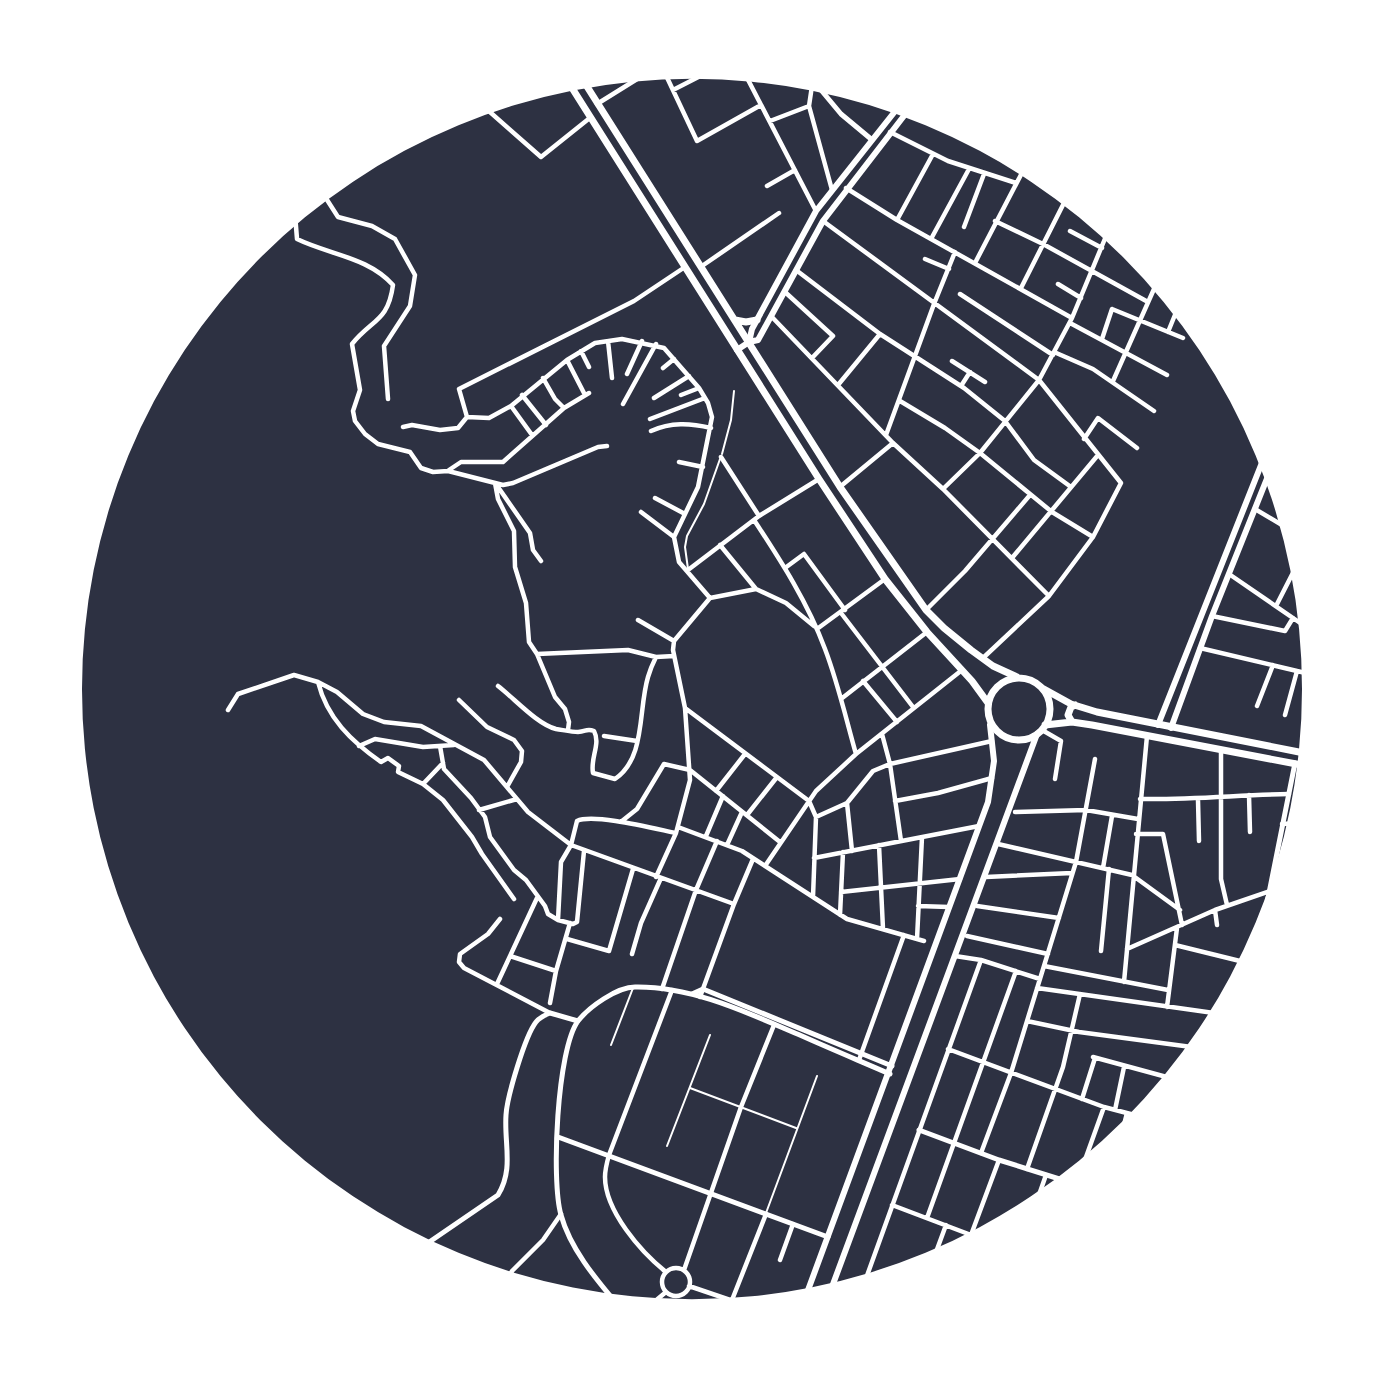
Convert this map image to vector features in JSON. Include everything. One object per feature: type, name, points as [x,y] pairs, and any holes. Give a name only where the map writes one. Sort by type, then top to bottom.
[{"type":"main road","points":[[587,88],[840,487],[926,610],[944,628],[983,658],[1017,677],[1035,682],[1047,694],[1050,710],[834,1282]]},
{"type":"main road","points":[[573,90],[885,579],[988,703]]},
{"type":"main road","points":[[749,342],[757,320],[816,211],[893,113]]},
{"type":"main road","points":[[737,350],[758,340],[823,221],[903,116]]},
{"type":"main road","points":[[735,320],[746,323],[757,320]]},
{"type":"main road","points":[[1158,725],[1260,467]]},
{"type":"main road","points":[[1171,728],[1212,616],[1266,482]]},
{"type":"main road","points":[[934,639],[944,628]]},
{"type":"main road","points":[[808,1289],[988,802],[993,778],[993,741],[988,703],[990,695],[1001,682],[1017,677]]},
{"type":"main road","points":[[1042,688],[1075,705],[1171,728],[1299,752]]},
{"type":"main road","points":[[1072,722],[1068,715],[1071,707],[1075,705]]},
{"type":"main road","points":[[990,725],[1008,738],[1028,739],[1041,730],[1072,722],[1298,764]]},
{"type":"street","points":[[673,90],[694,79]]},
{"type":"street","points":[[668,80],[697,141],[761,106]]},
{"type":"street","points":[[597,104],[632,82]]},
{"type":"street","points":[[749,82],[816,211]]},
{"type":"street","points":[[811,90],[809,106],[832,190]]},
{"type":"street","points":[[824,93],[841,114],[871,139]]},
{"type":"street","points":[[770,121],[809,106]]},
{"type":"street","points":[[491,113],[541,158],[591,117]]},
{"type":"street","points":[[890,132],[969,169],[1016,183]]},
{"type":"street","points":[[897,220],[933,154]]},
{"type":"street","points":[[931,239],[969,169]]},
{"type":"street","points":[[767,186],[795,170]]},
{"type":"street","points":[[964,227],[984,174]]},
{"type":"street","points":[[975,263],[1021,175]]},
{"type":"street","points":[[846,188],[897,220],[1021,288],[1102,339],[1167,374]]},
{"type":"street","points":[[327,200],[338,217],[372,226],[395,239],[415,275],[410,306],[384,346],[388,399]]},
{"type":"street","points":[[1021,288],[1063,204]]},
{"type":"street","points":[[701,267],[779,213]]},
{"type":"street","points":[[823,221],[1039,380],[1121,483],[1093,537],[1049,596],[983,658]]},
{"type":"street","points":[[995,221],[1149,302]]},
{"type":"street","points":[[296,225],[297,239],[315,248],[360,262],[383,274],[393,285],[391,302],[379,321],[361,333],[352,344],[360,390],[354,411],[355,421],[365,434],[378,444],[410,452],[421,468],[433,472],[448,471],[503,485],[598,447],[607,446]]},
{"type":"street","points":[[1070,231],[1102,248]]},
{"type":"street","points":[[943,489],[980,453],[1039,380],[1071,320],[1105,239]]},
{"type":"street","points":[[886,435],[956,252]]},
{"type":"street","points":[[925,259],[949,269]]},
{"type":"street","points":[[467,417],[458,389],[634,301],[685,267]]},
{"type":"street","points":[[796,270],[880,334],[961,386],[1005,421],[1034,460],[1071,487]]},
{"type":"street","points":[[1058,284],[1081,298]]},
{"type":"street","points":[[1113,381],[1154,291]]},
{"type":"street","points":[[785,292],[833,336],[812,358]]},
{"type":"street","points":[[960,294],[1053,354],[1093,369],[1113,381],[1154,411]]},
{"type":"street","points":[[1102,339],[1112,309],[1183,338]]},
{"type":"street","points":[[1168,332],[1175,315]]},
{"type":"street","points":[[771,316],[893,443],[943,489],[1049,596]]},
{"type":"street","points":[[838,385],[880,334]]},
{"type":"street","points":[[467,417],[489,418],[511,406],[567,359],[595,343],[622,339],[642,341],[664,348],[699,387],[712,417],[698,487],[674,537],[679,562],[710,598]]},
{"type":"street","points":[[608,341],[612,378]]},
{"type":"street","points":[[627,374],[642,341]]},
{"type":"street","points":[[623,404],[656,344]]},
{"type":"street","points":[[581,351],[589,367]]},
{"type":"street","points":[[448,471],[461,462],[503,462],[564,408],[587,394],[567,359]]},
{"type":"street","points":[[663,368],[674,359]]},
{"type":"street","points":[[952,361],[985,382]]},
{"type":"street","points":[[961,386],[970,372]]},
{"type":"street","points":[[654,398],[689,376]]},
{"type":"street","points":[[543,378],[555,399],[564,408]]},
{"type":"street","points":[[681,395],[699,387]]},
{"type":"street","points":[[523,395],[546,425]]},
{"type":"street","points":[[650,419],[705,398]]},
{"type":"street","points":[[900,401],[980,453],[1052,512],[1093,537]]},
{"type":"street","points":[[511,406],[532,435]]},
{"type":"street","points":[[403,427],[412,425],[440,430],[458,428],[467,417]]},
{"type":"street","points":[[1084,439],[1098,418],[1138,449]]},
{"type":"street","points":[[650,431],[662,426],[685,423],[711,428]]},
{"type":"street","points":[[840,487],[893,443]]},
{"type":"street","points":[[1012,558],[1098,455]]},
{"type":"street","points":[[721,457],[817,629],[827,652],[856,754]]},
{"type":"street","points":[[679,462],[703,467]]},
{"type":"street","points":[[688,570],[757,518],[819,479]]},
{"type":"street","points":[[495,483],[530,533],[533,550],[541,561]]},
{"type":"street","points":[[495,483],[498,499],[514,531],[515,567],[526,603],[529,642],[537,654],[555,697],[565,709],[568,730]]},
{"type":"street","points":[[926,610],[1030,495]]},
{"type":"street","points":[[655,498],[685,514]]},
{"type":"street","points":[[1255,509],[1280,525]]},
{"type":"street","points":[[641,512],[674,537]]},
{"type":"street","points":[[720,545],[756,589],[786,603],[817,629]]},
{"type":"street","points":[[785,568],[804,554],[881,668],[912,707]]},
{"type":"street","points":[[1229,574],[1299,622]]},
{"type":"street","points":[[1276,606],[1292,575]]},
{"type":"street","points":[[817,629],[885,579]]},
{"type":"street","points":[[632,954],[641,923],[677,830],[690,780],[685,708],[674,656],[674,641],[710,598],[756,589]]},
{"type":"street","points":[[1212,616],[1285,631],[1293,618]]},
{"type":"street","points":[[638,620],[674,641]]},
{"type":"street","points":[[841,700],[927,632]]},
{"type":"street","points":[[1200,648],[1302,672]]},
{"type":"street","points":[[537,654],[628,650],[656,657],[674,656]]},
{"type":"street","points":[[498,686],[548,726],[576,733],[588,729],[596,734],[597,742],[591,765],[593,773],[615,779],[625,773],[631,764],[648,676],[656,657]]},
{"type":"street","points":[[1257,706],[1273,665]]},
{"type":"street","points":[[765,866],[816,791],[912,707],[962,670]]},
{"type":"street","points":[[1285,715],[1297,671]]},
{"type":"street","points":[[228,710],[238,694],[294,675],[318,682],[337,692],[363,714],[384,722],[421,726],[484,760],[528,812],[571,845],[734,904]]},
{"type":"street","points":[[863,681],[897,722]]},
{"type":"street","points":[[318,682],[322,700],[336,721],[359,746],[381,762],[388,758],[399,766],[398,772],[423,785],[443,800],[514,899]]},
{"type":"street","points":[[459,701],[487,727],[514,740],[522,751],[521,762],[507,787]]},
{"type":"street","points":[[685,708],[809,801],[816,817],[813,897]]},
{"type":"street","points":[[1041,730],[1061,741],[1055,779]]},
{"type":"street","points":[[881,734],[890,764],[901,841]]},
{"type":"street","points":[[1124,982],[1147,735]]},
{"type":"street","points":[[604,736],[637,741]]},
{"type":"street","points":[[359,746],[375,739],[423,747],[457,745]]},
{"type":"street","points":[[816,817],[846,803],[873,771],[890,764],[993,741]]},
{"type":"street","points":[[440,746],[444,769],[485,817],[490,837],[514,870],[526,880],[548,914],[558,920],[570,923],[577,920],[584,851]]},
{"type":"street","points":[[1221,749],[1220,879],[1227,905]]},
{"type":"street","points":[[716,791],[745,754]]},
{"type":"street","points":[[981,1153],[1011,1073],[1076,862],[1095,759]]},
{"type":"street","points":[[423,785],[443,763]]},
{"type":"street","points":[[1271,882],[1295,763]]},
{"type":"street","points":[[622,821],[638,809],[664,764],[690,770],[780,842]]},
{"type":"street","points":[[727,845],[744,813],[776,777]]},
{"type":"street","points":[[895,800],[938,793],[993,778]]},
{"type":"street","points":[[1140,799],[1198,800],[1289,794]]},
{"type":"street","points":[[1249,795],[1250,832]]},
{"type":"street","points":[[706,836],[723,796]]},
{"type":"street","points":[[479,810],[517,799]]},
{"type":"street","points":[[1198,800],[1199,841]]},
{"type":"street","points":[[846,803],[852,850]]},
{"type":"street","points":[[1015,812],[1086,810],[1138,819]]},
{"type":"street","points":[[1101,951],[1112,816]]},
{"type":"street","points":[[558,920],[561,862],[571,845],[577,821],[622,821],[706,836],[765,866],[840,915],[925,941]]},
{"type":"street","points":[[1282,824],[1287,823]]},
{"type":"street","points":[[814,858],[979,826]]},
{"type":"street","points":[[1136,834],[1163,834],[1180,910],[1180,926],[1167,1007]]},
{"type":"street","points":[[917,939],[922,837]]},
{"type":"street","points":[[662,989],[696,890],[717,841]]},
{"type":"street","points":[[998,844],[1132,875],[1180,910]]},
{"type":"street","points":[[879,845],[883,929]]},
{"type":"street","points":[[840,915],[843,852]]},
{"type":"street","points":[[701,997],[753,859]]},
{"type":"street","points":[[567,939],[609,951],[634,869]]},
{"type":"street","points":[[986,877],[1072,873]]},
{"type":"street","points":[[841,892],[960,878]]},
{"type":"street","points":[[1127,949],[1227,905],[1267,893]]},
{"type":"street","points":[[497,984],[537,897]]},
{"type":"street","points":[[977,905],[1059,918]]},
{"type":"street","points":[[918,906],[950,907]]},
{"type":"street","points":[[1215,910],[1217,925]]},
{"type":"street","points":[[500,919],[488,934],[460,954],[458,962],[464,968],[550,1013],[578,1021]]},
{"type":"street","points":[[550,1003],[570,923]]},
{"type":"street","points":[[861,1057],[904,935]]},
{"type":"street","points":[[967,936],[1048,954]]},
{"type":"street","points":[[1175,945],[1239,961]]},
{"type":"street","points":[[510,956],[556,971]]},
{"type":"street","points":[[955,956],[981,960],[1040,979]]},
{"type":"street","points":[[868,1273],[981,960]]},
{"type":"street","points":[[1044,966],[1168,990]]},
{"type":"street","points":[[927,1218],[956,1144],[1016,971]]},
{"type":"street","points":[[608,1293],[593,1276],[561,1214],[557,1180],[561,1091],[570,1039],[578,1021],[615,991],[634,987],[672,990],[701,997],[861,1057]]},
{"type":"street","points":[[1037,988],[1210,1012]]},
{"type":"street","points":[[692,994],[703,989],[891,1070]]},
{"type":"street","points":[[666,1272],[649,1258],[621,1222],[605,1178],[609,1155],[672,990]]},
{"type":"street","points":[[1027,1169],[1056,1089],[1080,993]]},
{"type":"street","points":[[432,1240],[498,1195],[505,1184],[509,1162],[506,1114],[509,1101],[523,1049],[537,1021],[550,1013]]},
{"type":"street","points":[[1027,1021],[1187,1046]]},
{"type":"street","points":[[684,1269],[741,1107],[774,1024]]},
{"type":"street","points":[[948,1049],[1104,1107],[1130,1114]]},
{"type":"street","points":[[1082,1099],[1094,1058],[1163,1076]]},
{"type":"street","points":[[1115,1110],[1124,1067]]},
{"type":"street","points":[[1087,1155],[1104,1107]]},
{"type":"street","points":[[1125,1120],[1127,1113]]},
{"type":"street","points":[[919,1130],[1057,1178]]},
{"type":"street","points":[[558,1137],[828,1237]]},
{"type":"street","points":[[973,1230],[999,1160]]},
{"type":"street","points":[[1041,1190],[1046,1175]]},
{"type":"street","points":[[892,1205],[967,1233]]},
{"type":"street","points":[[512,1271],[543,1240],[561,1214]]},
{"type":"street","points":[[733,1298],[766,1214]]},
{"type":"street","points":[[780,1260],[793,1224]]},
{"type":"street","points":[[938,1247],[946,1225]]},
{"type":"street","points":[[666,1292],[662,1281],[666,1272],[673,1268],[684,1269]]},
{"type":"street","points":[[666,1292],[677,1296],[686,1292],[690,1279],[684,1269]]},
{"type":"street","points":[[690,1286],[726,1298]]},
{"type":"street","points":[[659,1298],[666,1292]]},
{"type":"lane","points":[[688,570],[685,547],[687,536],[704,504],[721,457],[731,420],[734,391]]},
{"type":"lane","points":[[611,1045],[634,987]]},
{"type":"lane","points":[[667,1146],[710,1035]]},
{"type":"lane","points":[[766,1214],[817,1076]]},
{"type":"lane","points":[[689,1088],[797,1129]]}]
